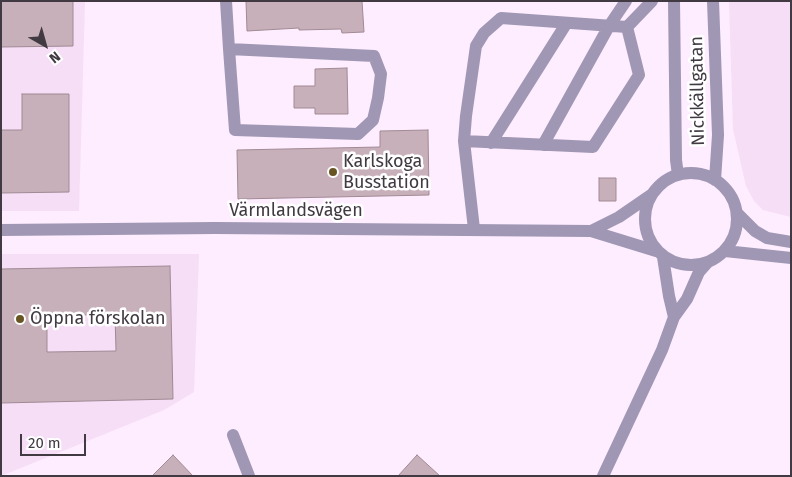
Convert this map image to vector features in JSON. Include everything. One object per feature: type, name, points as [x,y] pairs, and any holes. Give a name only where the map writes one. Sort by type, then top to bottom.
[{"type":"street","points":[[226,1],[236,130],[358,134],[373,120],[381,74],[374,56],[230,48]]},
{"type":"street","points":[[543,145],[609,26],[626,1]]},
{"type":"street","points":[[627,28],[652,1]]},
{"type":"street","name":"Nickkällgatan","points":[[674,1],[676,160],[678,175]]},
{"type":"street","name":"Nickkällgatan","points":[[713,1],[718,135],[716,180]]},
{"type":"street","points":[[474,229],[464,141],[467,98],[476,46],[484,32],[500,18],[627,28]]},
{"type":"street","points":[[491,142],[566,24]]},
{"type":"street","points":[[464,141],[593,147],[639,75],[627,28]]},
{"type":"street","points":[[603,476],[658,359],[674,317],[687,299],[699,272],[707,263],[725,251],[733,239],[738,222],[729,194],[716,180],[698,174],[678,175],[664,182],[653,194],[646,208],[645,225],[648,237],[660,254],[674,317]]},
{"type":"street","name":"Värmlandsvägen","points":[[591,231],[620,217],[653,194]]},
{"type":"street","points":[[736,213],[755,231],[767,238],[791,242]]},
{"type":"street","name":"Värmlandsvägen","points":[[1,230],[205,228],[591,231],[660,254]]},
{"type":"street","points":[[725,251],[791,258]]},
{"type":"street","points":[[660,254],[686,266],[707,263]]},
{"type":"street","points":[[233,435],[249,476]]},
{"type":"shaded area","points":[[1,1],[85,1],[79,211],[1,211]]},
{"type":"shaded area","points":[[729,1],[791,1],[791,217],[763,210],[754,201],[746,186],[733,129]]},
{"type":"shaded area","points":[[1,254],[199,254],[194,392],[164,410],[1,476]]},
{"type":"building","points":[[1,1],[73,1],[73,46],[1,47]]},
{"type":"building","points":[[246,1],[362,1],[364,32],[342,33],[341,29],[299,30],[299,28],[247,31]]},
{"type":"building","points":[[347,68],[348,114],[315,114],[315,108],[294,108],[294,86],[315,86],[315,69]]},
{"type":"building","points":[[22,94],[69,94],[69,192],[1,193],[1,130],[22,130]]},
{"type":"building","name":"Karlskoga Busstation","points":[[428,130],[429,195],[238,199],[237,150],[380,147],[380,131]]},
{"type":"building","points":[[599,178],[616,178],[616,201],[599,201]]},
{"type":"building","points":[[170,266],[173,399],[1,403],[1,269]],"holes":[[[115,314],[116,351],[47,352],[47,316]]]},
{"type":"building","points":[[173,455],[193,476],[152,476]]},
{"type":"building","points":[[417,455],[440,476],[398,476]]},
{"type":"place","name":"Karlskoga Busstation","points":[[333,172]]},
{"type":"place","name":"Öppna förskolan","points":[[20,319]]}]
